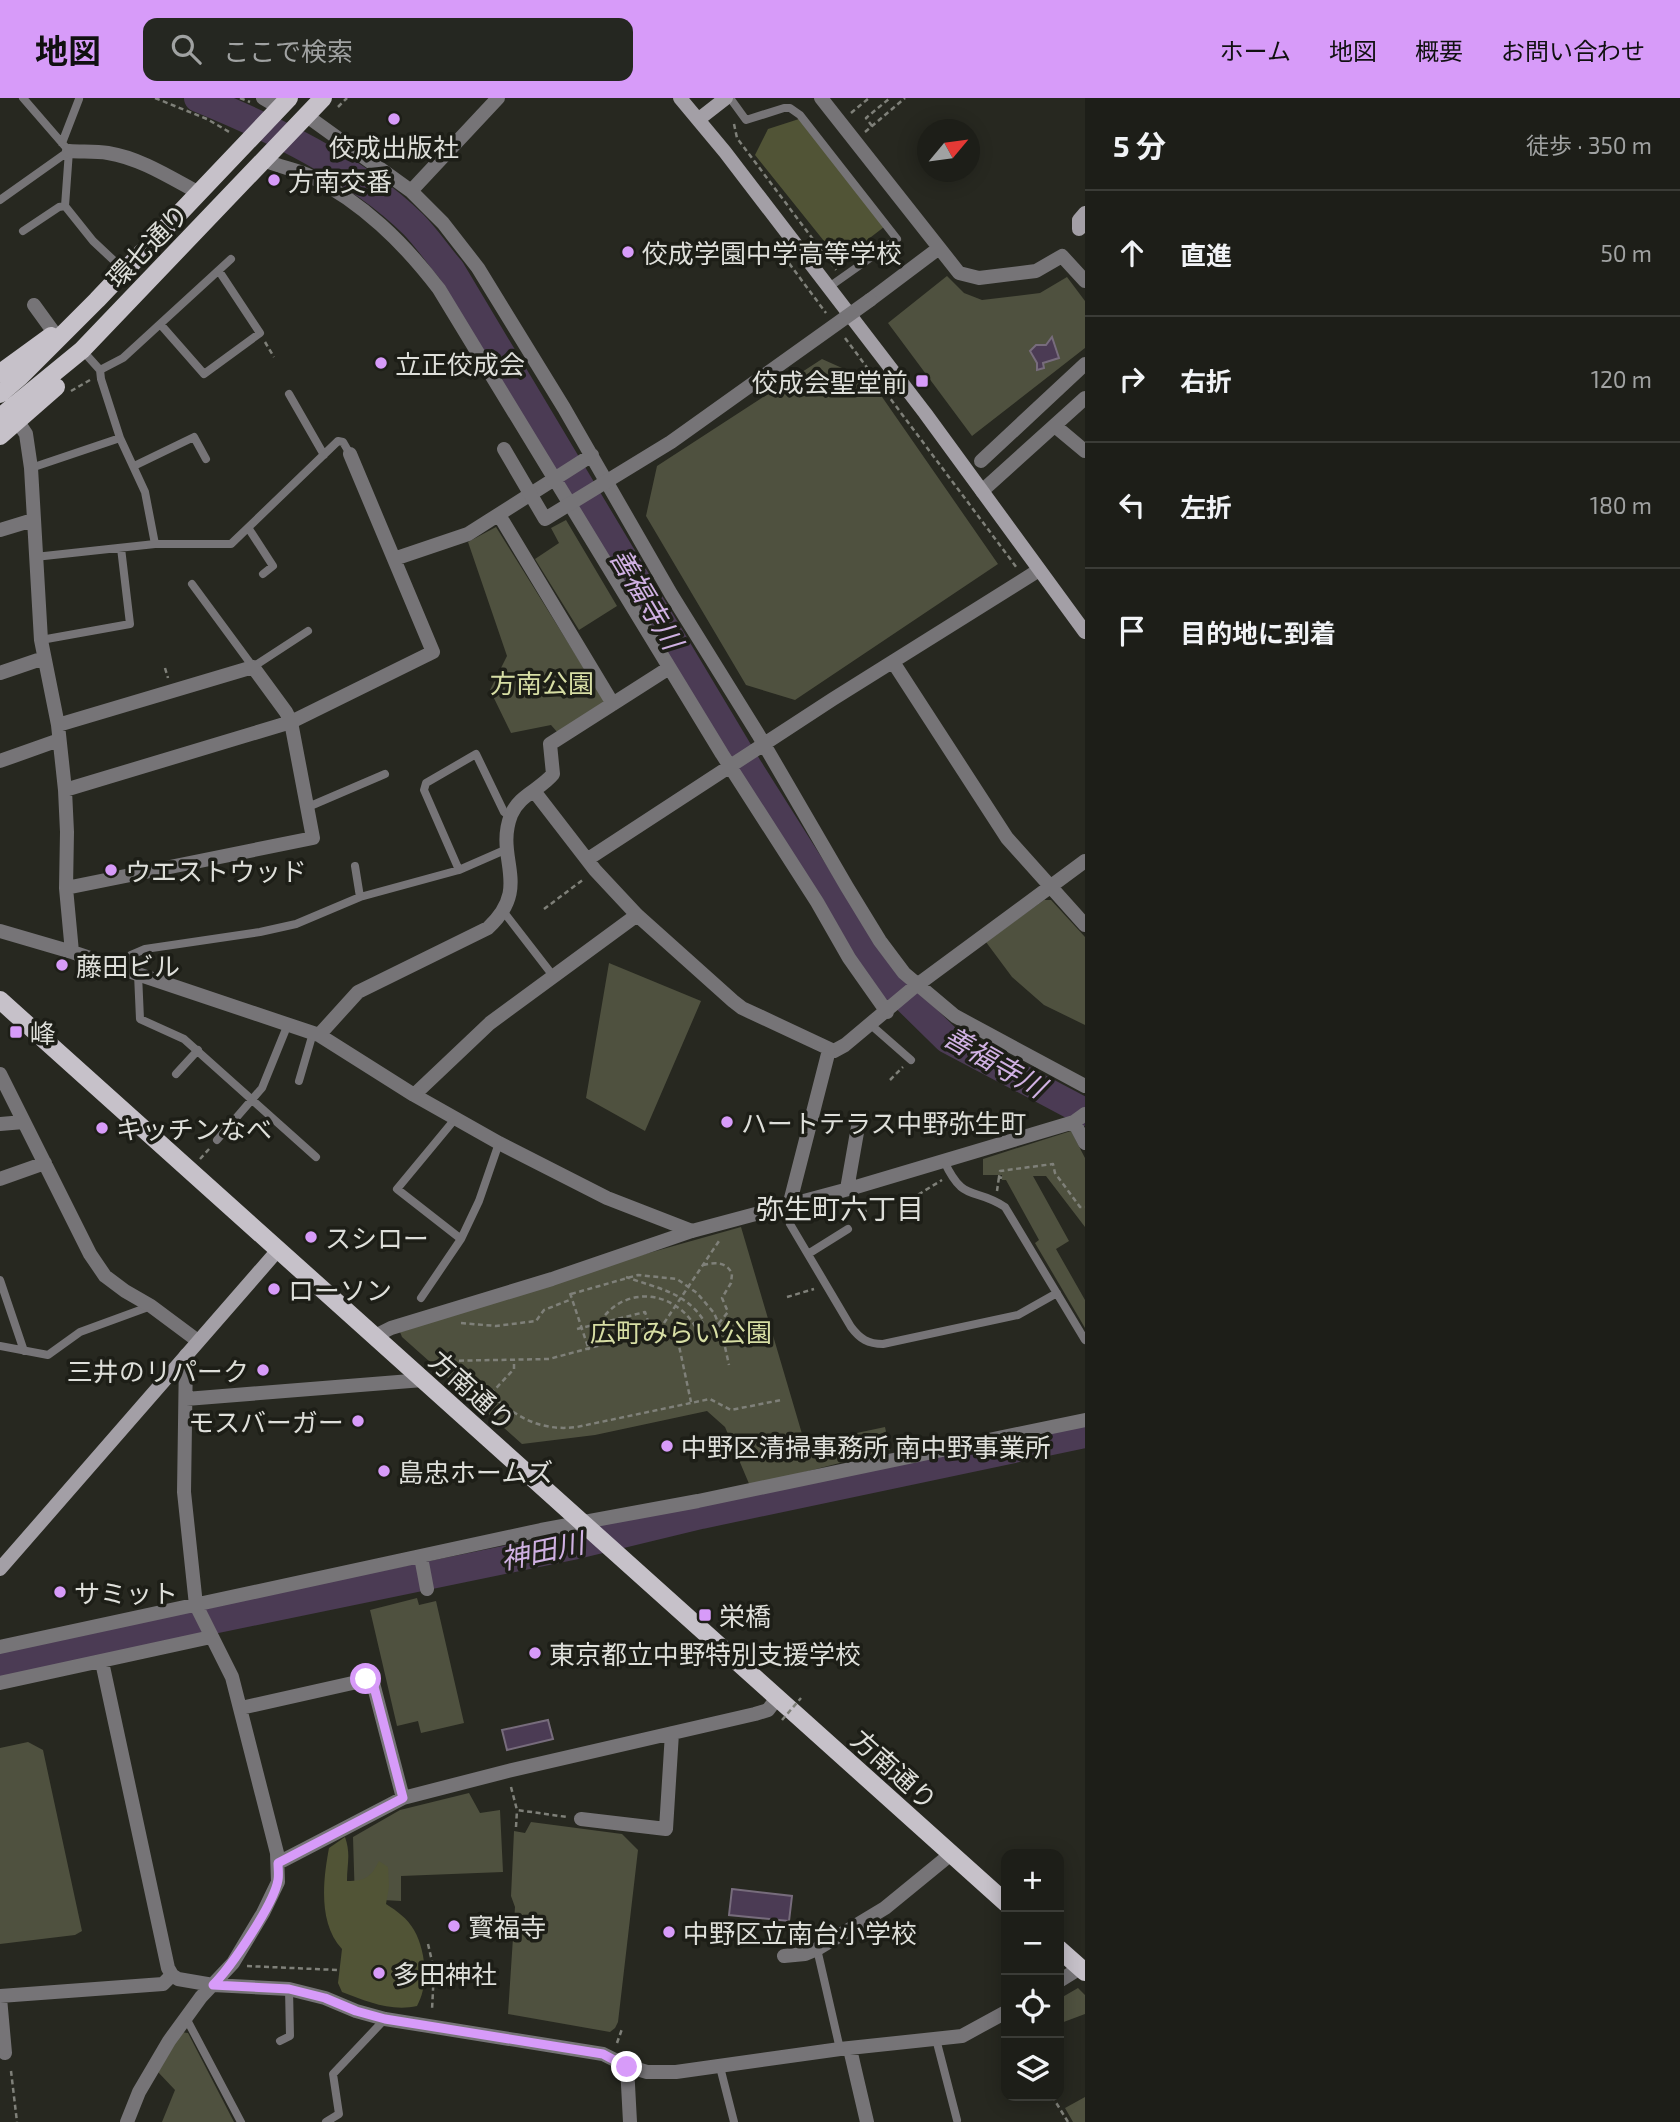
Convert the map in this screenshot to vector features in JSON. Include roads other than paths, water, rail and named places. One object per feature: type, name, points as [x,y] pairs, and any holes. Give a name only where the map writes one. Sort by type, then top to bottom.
[{"type":"main road","name":"環七通り","points":[[0,436],[9,420],[55,388],[82,350],[323,98]]},
{"type":"main road","name":"環七通り","points":[[0,394],[125,271],[281,106]]},
{"type":"main road","points":[[0,373],[75,322]]},
{"type":"main road","name":"方南通り","points":[[0,1000],[1001,1899]]},
{"type":"main road","points":[[1064,1953],[1083,1968]]},
{"type":"street","points":[[263,98],[281,106]]},
{"type":"street","points":[[411,191],[498,98]]},
{"type":"street","points":[[680,98],[829,287],[1085,632]]},
{"type":"street","points":[[699,119],[728,98]]},
{"type":"street","points":[[821,98],[960,273],[979,278],[1036,271],[1062,256],[1085,281]]},
{"type":"street","points":[[301,121],[411,191],[443,223],[478,268],[761,746],[880,941],[915,987],[955,1016],[1085,1086]]},
{"type":"street","points":[[66,147],[121,156],[199,193]]},
{"type":"street","points":[[269,155],[279,167],[306,174],[377,220],[411,253],[446,300],[558,476],[669,668],[733,763],[849,958],[891,1008]]},
{"type":"street","points":[[1082,232],[1079,220],[1085,213]]},
{"type":"street","points":[[504,449],[545,519],[671,442],[939,248]]},
{"type":"street","points":[[34,305],[55,334]]},
{"type":"street","points":[[981,461],[1085,364]]},
{"type":"street","points":[[982,492],[1085,398]]},
{"type":"street","points":[[9,420],[26,435],[31,468],[41,640],[58,725],[65,790],[66,888],[72,952]]},
{"type":"street","points":[[1055,426],[1085,451]]},
{"type":"street","points":[[65,790],[291,722],[433,652],[350,454]]},
{"type":"street","points":[[394,559],[468,534],[589,457]]},
{"type":"street","points":[[499,514],[613,704]]},
{"type":"street","points":[[0,530],[33,520]]},
{"type":"street","points":[[592,865],[733,763],[1039,570]]},
{"type":"street","points":[[0,673],[44,658]]},
{"type":"street","points":[[893,662],[1007,838],[1049,888],[1085,925]]},
{"type":"street","points":[[58,725],[253,667],[291,722],[313,838],[66,888]]},
{"type":"street","points":[[316,1034],[358,992],[488,928],[503,911],[512,888],[507,849],[510,817],[526,794],[534,791],[553,774],[550,744],[669,668]]},
{"type":"street","points":[[0,761],[59,740]]},
{"type":"street","points":[[534,791],[592,865],[637,915],[742,1007],[834,1051],[871,1025],[915,987],[1085,861]]},
{"type":"street","points":[[414,1095],[489,1023],[637,915]]},
{"type":"street","points":[[0,931],[122,968],[316,1034],[414,1095],[499,1143],[619,1204],[692,1231]]},
{"type":"street","points":[[789,1206],[829,1050]]},
{"type":"street","points":[[0,1074],[90,1254],[104,1276],[198,1341]]},
{"type":"street","points":[[375,1336],[391,1328],[552,1279],[692,1231],[944,1161],[1079,1118],[1085,1143]]},
{"type":"street","points":[[847,1189],[859,1121]]},
{"type":"street","points":[[0,1124],[24,1122]]},
{"type":"street","points":[[0,1179],[45,1163]]},
{"type":"street","points":[[0,1569],[278,1250]]},
{"type":"street","points":[[127,2122],[139,2092],[186,2016],[233,1963],[278,1882],[278,1863],[232,1677],[197,1607],[184,1492],[186,1355]]},
{"type":"street","points":[[186,1399],[423,1380]]},
{"type":"street","points":[[0,1647],[422,1561],[1085,1420]]},
{"type":"street","points":[[422,1561],[427,1588]]},
{"type":"street","points":[[0,1683],[102,1662],[210,1635]]},
{"type":"street","points":[[102,1662],[168,1968],[178,1979],[213,1985],[289,1989],[325,1998],[385,2019],[603,2054],[627,2067],[647,2072],[720,2067],[962,2036],[1001,2015]]},
{"type":"street","points":[[241,1708],[366,1679],[373,1683],[403,1798]]},
{"type":"street","points":[[278,1863],[403,1798],[768,1710],[777,1698]]},
{"type":"street","points":[[580,1819],[666,1829],[672,1733]]},
{"type":"street","points":[[784,1956],[805,1954],[817,1949],[885,1908],[950,1853]]},
{"type":"street","points":[[1064,1978],[1083,1968]]},
{"type":"street","points":[[5,2053],[0,1997],[163,1984],[172,1975]]},
{"type":"street","points":[[845,2049],[867,2122]]},
{"type":"street","points":[[627,2067],[630,2122]]},
{"type":"lane","points":[[23,98],[66,147]]},
{"type":"lane","points":[[728,98],[746,120],[784,108],[790,108],[800,115],[897,239],[829,287]]},
{"type":"lane","points":[[79,99],[66,147],[65,206],[93,241],[125,271]]},
{"type":"lane","points":[[0,200],[66,147]]},
{"type":"lane","points":[[23,231],[59,207],[65,206]]},
{"type":"lane","points":[[100,370],[123,358],[231,259]]},
{"type":"lane","points":[[161,325],[204,374],[260,333],[219,271]]},
{"type":"lane","points":[[82,350],[100,370],[120,439],[145,492],[155,544]]},
{"type":"lane","points":[[289,394],[324,455]]},
{"type":"lane","points":[[134,466],[194,437],[206,459]]},
{"type":"lane","points":[[31,468],[120,439]]},
{"type":"lane","points":[[35,557],[155,544],[231,544],[338,441],[343,442],[350,454]]},
{"type":"lane","points":[[249,529],[273,566],[263,574]]},
{"type":"lane","points":[[41,640],[130,624],[121,548]]},
{"type":"lane","points":[[192,584],[253,667],[308,631]]},
{"type":"lane","points":[[460,870],[424,790],[426,783],[476,754],[504,812],[510,817]]},
{"type":"lane","points":[[308,807],[385,774]]},
{"type":"lane","points":[[122,968],[131,955],[145,949],[296,924],[360,897],[460,870],[507,849]]},
{"type":"lane","points":[[355,866],[360,897]]},
{"type":"lane","points":[[503,911],[554,977]]},
{"type":"lane","points":[[138,974],[141,1019],[184,1039],[198,1050],[316,1157]]},
{"type":"lane","points":[[217,1140],[253,1101],[271,1068],[288,1024]]},
{"type":"lane","points":[[871,1025],[911,1060]]},
{"type":"lane","points":[[299,1081],[316,1034]]},
{"type":"lane","points":[[176,1074],[198,1050]]},
{"type":"lane","points":[[455,1119],[397,1189],[461,1239]]},
{"type":"lane","points":[[421,1298],[461,1239],[479,1201],[499,1143]]},
{"type":"lane","points":[[944,1161],[962,1189],[995,1200],[1005,1207],[1085,1340]]},
{"type":"lane","points":[[790,1224],[857,1334],[876,1344],[1018,1315],[1058,1293]]},
{"type":"lane","points":[[808,1254],[848,1229]]},
{"type":"lane","points":[[0,1280],[24,1350]]},
{"type":"lane","points":[[0,1346],[48,1355],[80,1332],[151,1306]]},
{"type":"lane","points":[[817,1949],[845,2049]]},
{"type":"lane","points":[[280,2041],[290,2036],[289,1989]]},
{"type":"lane","points":[[186,2016],[241,2122]]},
{"type":"lane","points":[[326,2122],[337,2119],[338,2114],[333,2074],[385,2019]]},
{"type":"lane","points":[[936,2039],[957,2120]]},
{"type":"lane","points":[[720,2067],[734,2122]]},
{"type":"waterway","name":"善福寺川","points":[[198,98],[283,136],[339,167],[366,185],[418,229],[451,270],[748,767],[866,954],[893,986],[947,1039],[1085,1112]]},
{"type":"waterway","name":"神田川","points":[[0,1667],[1085,1434]]},
{"type":"place","name":"佼成出版社","points":[[394,119]]},
{"type":"place","name":"方南交番","points":[[274,180]]},
{"type":"place","name":"佼成学園中学高等学校","points":[[628,252]]},
{"type":"place","name":"立正佼成会","points":[[381,363]]},
{"type":"place","name":"佼成会聖堂前","points":[[922,381]]},
{"type":"place","name":"ウエストウッド","points":[[111,870]]},
{"type":"place","name":"藤田ビル","points":[[62,965]]},
{"type":"place","name":"峰","points":[[16,1032]]},
{"type":"place","name":"ハートテラス中野弥生町","points":[[727,1122]]},
{"type":"place","name":"キッチンなべ","points":[[102,1128]]},
{"type":"place","name":"スシロー","points":[[311,1237]]},
{"type":"place","name":"ローソン","points":[[274,1289]]},
{"type":"place","name":"三井のリパーク","points":[[263,1370]]},
{"type":"place","name":"モスバーガー","points":[[358,1421]]},
{"type":"place","name":"中野区清掃事務所 南中野事業所","points":[[667,1446]]},
{"type":"place","name":"島忠ホームズ","points":[[384,1471]]},
{"type":"place","name":"サミット","points":[[60,1592]]},
{"type":"place","name":"栄橋","points":[[705,1615]]},
{"type":"place","name":"東京都立中野特別支援学校","points":[[535,1653]]},
{"type":"place","name":"寳福寺","points":[[454,1926]]},
{"type":"place","name":"中野区立南台小学校","points":[[669,1932]]},
{"type":"place","name":"多田神社","points":[[379,1973]]},
{"type":"district","name":"弥生町六丁目","points":[[840,1208]]},
{"type":"park label","name":"方南公園","points":[[542,682]]},
{"type":"park label","name":"広町みらい公園","points":[[681,1331]]}]
